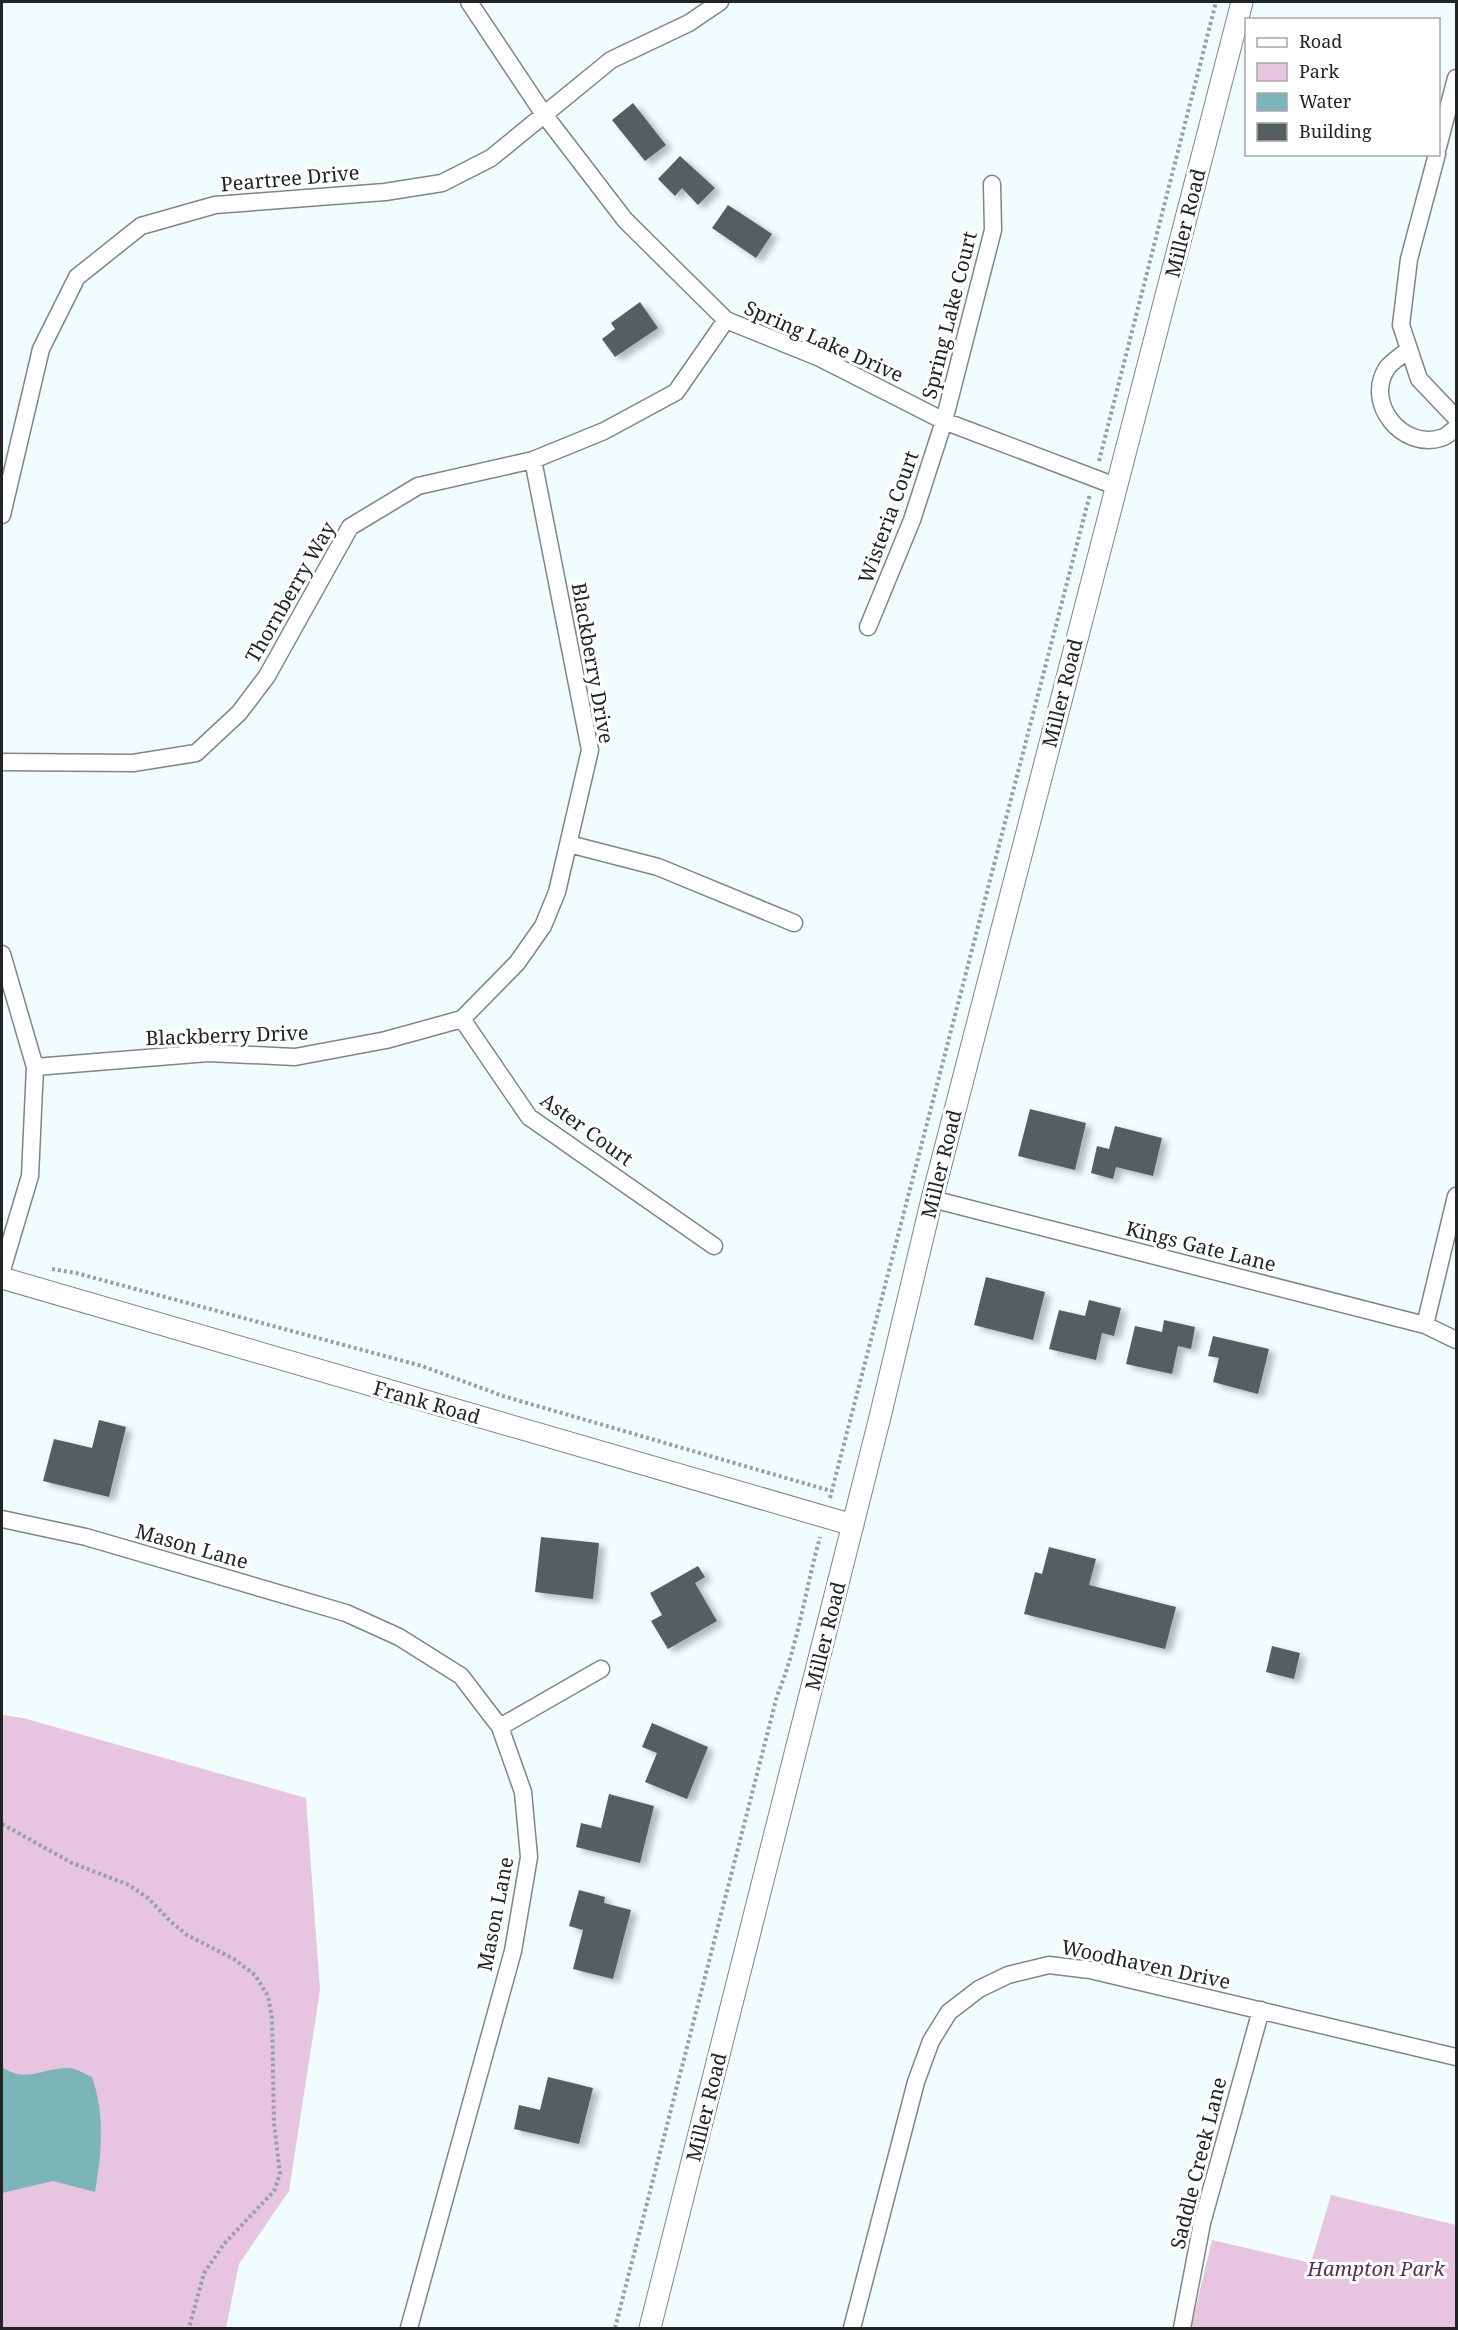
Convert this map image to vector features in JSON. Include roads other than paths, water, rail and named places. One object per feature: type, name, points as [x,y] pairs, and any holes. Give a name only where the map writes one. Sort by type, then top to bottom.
[{"type":"street","name":"Spring Lake Drive","points":[[469,2],[543,113],[625,220],[726,320],[820,358],[944,421],[1118,487]]},
{"type":"street","name":"Peartree Drive","points":[[2,515],[41,348],[77,277],[141,226],[215,205],[385,192],[442,183],[491,158],[543,113],[611,60],[689,23],[720,2]]},
{"type":"street","name":"Miller Road","points":[[650,2328],[853,1525],[932,1199],[1242,2]]},
{"type":"street","points":[[1440,142],[1453,110],[1456,78]]},
{"type":"street","points":[[1436,156],[1409,259],[1401,325],[1419,379],[1456,418]]},
{"type":"street","name":"Spring Lake Court","points":[[944,421],[993,230],[992,184]]},
{"type":"street","name":"Thornberry Way","points":[[2,762],[133,763],[196,753],[239,713],[267,676],[350,526],[418,486],[533,460],[604,431],[676,392],[726,320]]},
{"type":"street","points":[[1409,349],[1387,368],[1380,395],[1389,422],[1413,438],[1441,438],[1456,428]]},
{"type":"street","name":"Wisteria Court","points":[[868,627],[912,520],[944,421]]},
{"type":"street","name":"Blackberry Drive","points":[[34,1067],[207,1053],[295,1057],[386,1040],[462,1019],[517,963],[543,926],[557,892],[590,750],[533,460]]},
{"type":"street","points":[[569,844],[658,867],[794,923]]},
{"type":"street","points":[[2,954],[34,1067],[30,1176],[2,1270]]},
{"type":"street","name":"Aster Court","points":[[462,1019],[529,1117],[714,1246]]},
{"type":"street","points":[[1425,1325],[1456,1196]]},
{"type":"street","name":"Kings Gate Lane","points":[[932,1199],[1425,1325],[1456,1340]]},
{"type":"street","name":"Frank Road","points":[[2,1278],[853,1525]]},
{"type":"street","name":"Mason Lane","points":[[2,1519],[86,1537],[346,1613],[399,1637],[461,1676],[500,1727],[523,1792],[529,1857],[513,1951],[409,2328]]},
{"type":"street","points":[[500,1727],[601,1670]]},
{"type":"street","name":"Woodhaven Drive","points":[[852,2328],[916,2082],[931,2041],[949,2012],[979,1989],[1008,1975],[1049,1965],[1090,1970],[1456,2057]]},
{"type":"street","name":"Saddle Creek Lane","points":[[1182,2328],[1202,2223],[1261,2010]]},
{"type":"water","points":[[2,2067],[11,2072],[28,2075],[70,2068],[92,2077],[101,2119],[95,2192],[53,2181],[2,2193]]},
{"type":"park label","name":"Hampton Park","points":[[1376,2268]]}]
